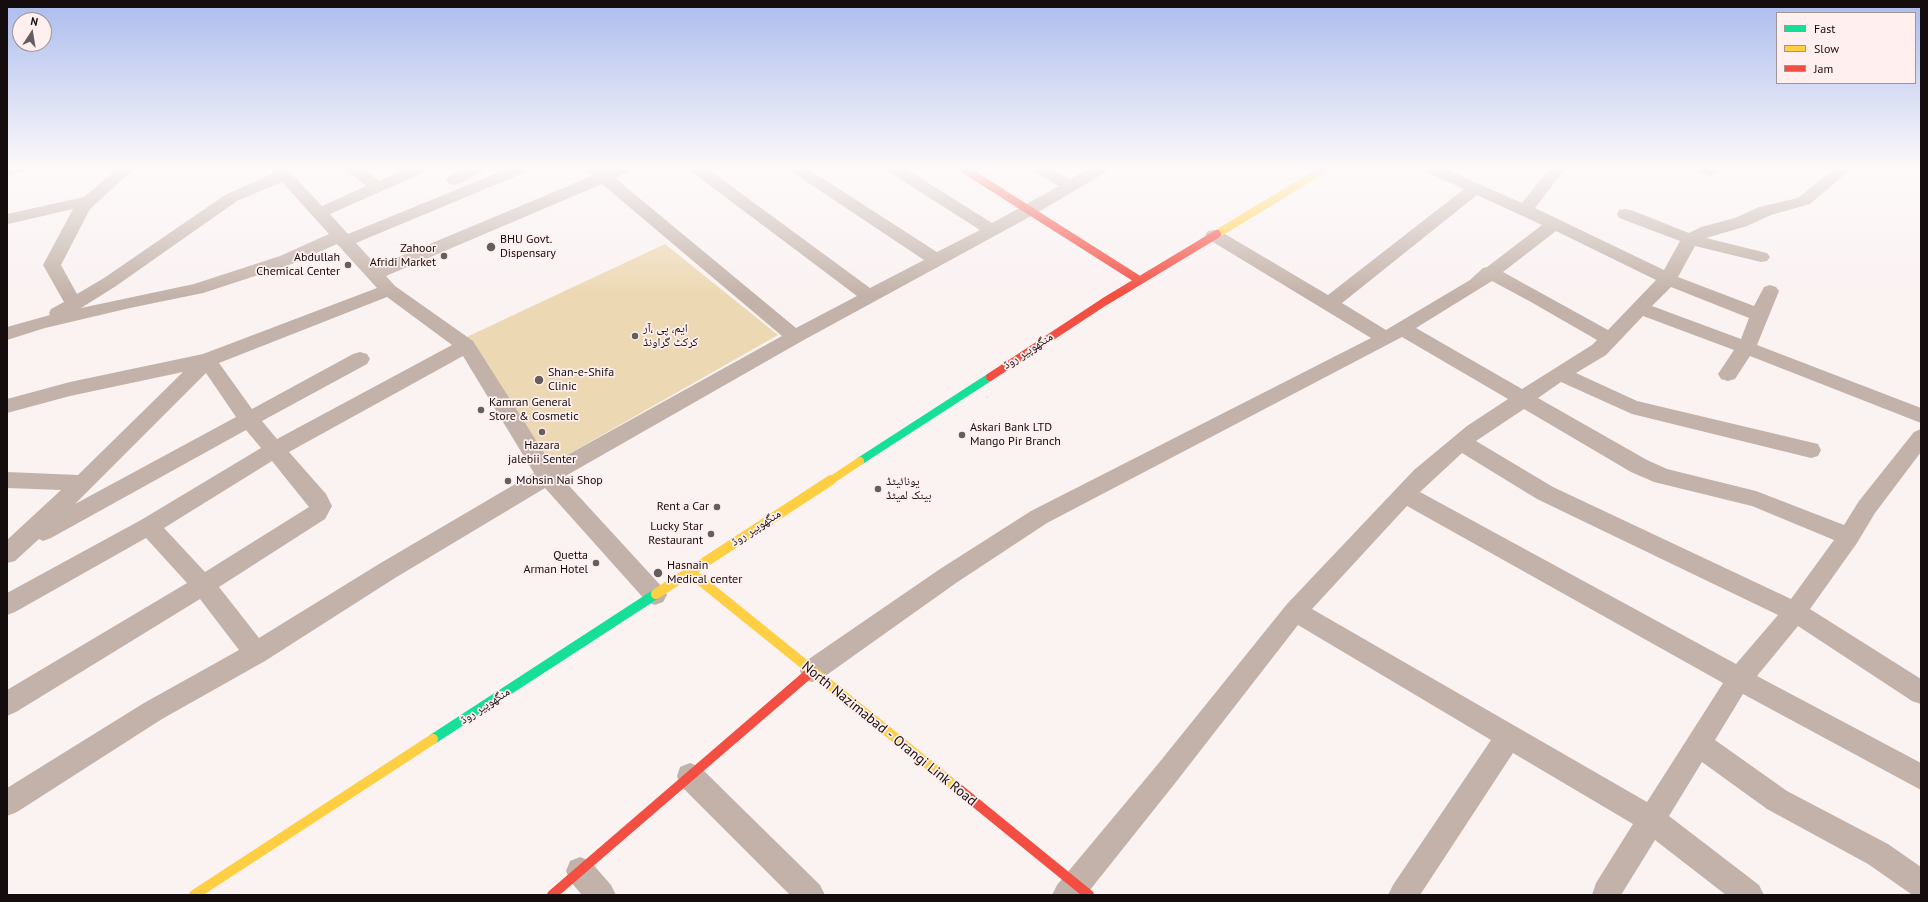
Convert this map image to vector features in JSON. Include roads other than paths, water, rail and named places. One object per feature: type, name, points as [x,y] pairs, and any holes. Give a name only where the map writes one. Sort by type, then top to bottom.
[{"type":"main road","points":[[1031,211],[1139,280]]},
{"type":"main road","name":"منگھوپیر روڈ","points":[[194,895],[1139,280],[1254,211]]},
{"type":"main road","name":"North Nazimabad - Orangi Link Road","points":[[690,572],[812,671],[1077,892]]},
{"type":"main road","points":[[552,895],[812,671]]},
{"type":"street","points":[[8,219],[43,211]]},
{"type":"street","points":[[71,299],[52,265],[79,211]]},
{"type":"street","points":[[41,323],[110,282],[212,211]]},
{"type":"street","points":[[323,211],[319,213],[389,290],[466,346],[547,476],[655,595]]},
{"type":"street","points":[[7,334],[41,323],[130,302],[197,289],[286,260],[414,211]]},
{"type":"street","points":[[375,274],[514,211]]},
{"type":"street","points":[[644,211],[795,337]]},
{"type":"street","points":[[755,211],[870,297]]},
{"type":"street","points":[[862,211],[937,260]]},
{"type":"street","points":[[962,211],[992,230]]},
{"type":"street","points":[[7,803],[153,711],[256,653],[387,571],[547,476],[795,337],[1027,211]]},
{"type":"street","points":[[1329,304],[1446,211]]},
{"type":"street","points":[[1527,211],[1553,225],[1668,279],[1760,315]]},
{"type":"street","points":[[1077,892],[1167,773],[1295,611],[1405,494],[1474,431],[1524,399],[1537,388],[1599,350],[1668,279],[1690,239],[1707,231],[1741,222],[1765,211]]},
{"type":"street","points":[[1625,214],[1690,239],[1761,257]]},
{"type":"street","points":[[812,671],[948,576],[1039,516],[1393,333],[1476,284],[1489,272],[1553,225]]},
{"type":"street","points":[[1214,235],[1329,304],[1393,333],[1524,399],[1651,471],[1662,476],[1756,499],[1849,536]]},
{"type":"street","points":[[1489,272],[1609,339]]},
{"type":"street","points":[[7,406],[70,389],[207,360],[389,290]]},
{"type":"street","points":[[1728,374],[1746,348],[1770,291]]},
{"type":"street","points":[[1640,308],[1838,382],[1921,416]]},
{"type":"street","points":[[7,605],[149,526],[276,449],[466,346]]},
{"type":"street","points":[[12,550],[250,421],[360,359]]},
{"type":"street","points":[[7,704],[203,585],[320,509],[321,506],[318,500],[276,449],[250,421],[207,360]]},
{"type":"street","points":[[12,550],[207,360]]},
{"type":"street","points":[[1560,374],[1632,407],[1811,450]]},
{"type":"street","points":[[1606,893],[1739,679],[1795,612],[1849,536],[1867,507],[1921,437]]},
{"type":"street","points":[[1462,442],[1545,494],[1795,612],[1921,693]]},
{"type":"street","points":[[7,480],[82,483]]},
{"type":"street","points":[[1405,494],[1739,679],[1921,777]]},
{"type":"street","points":[[149,526],[203,585],[256,653]]},
{"type":"street","points":[[1295,611],[1652,820],[1749,895]]},
{"type":"street","points":[[1403,895],[1508,737]]},
{"type":"street","points":[[1698,743],[1777,800],[1821,825],[1878,854],[1921,884]]},
{"type":"street","points":[[690,776],[810,895]]},
{"type":"street","points":[[580,871],[601,895]]},
{"type":"place","name":"BHU Govt. Dispensary","points":[[491,247]]},
{"type":"place","name":"Zahoor Afridi Market","points":[[444,256]]},
{"type":"place","name":"Abdullah Chemical Center","points":[[348,265]]},
{"type":"place","name":"ایم، پی ،آر کرکٹ گراونڈ","points":[[635,336]]},
{"type":"place","name":"Shan-e-Shifa Clinic","points":[[539,380]]},
{"type":"place","name":"Kamran General Store & Cosmetic","points":[[481,410]]},
{"type":"place","name":"Hazara jalebii Senter","points":[[542,432]]},
{"type":"place","name":"Askari Bank LTD Mango Pir Branch","points":[[962,435]]},
{"type":"place","name":"Mohsin Nai Shop","points":[[508,481]]},
{"type":"place","name":"یونائیٹڈ بینک لمیٹڈ","points":[[878,489]]},
{"type":"place","name":"Rent a Car","points":[[717,507]]},
{"type":"place","name":"Lucky Star Restaurant","points":[[711,534]]},
{"type":"place","name":"Quetta Arman Hotel","points":[[596,563]]},
{"type":"place","name":"Hasnain Medical center","points":[[658,573]]}]
